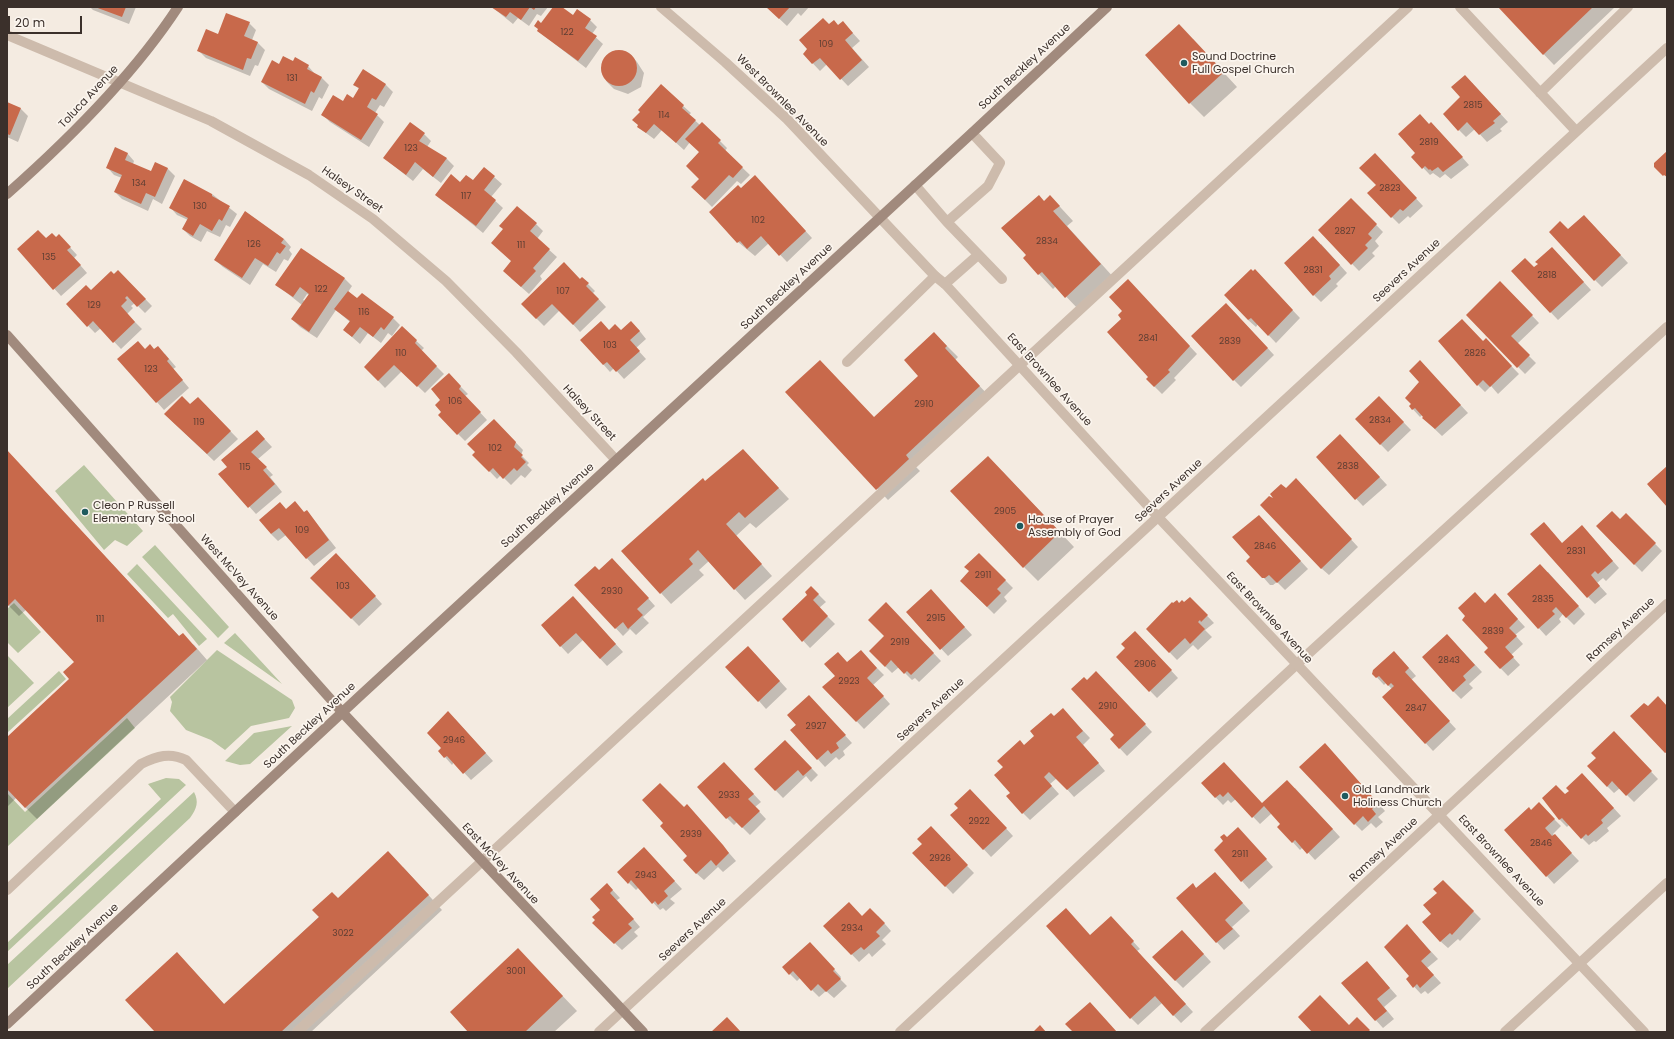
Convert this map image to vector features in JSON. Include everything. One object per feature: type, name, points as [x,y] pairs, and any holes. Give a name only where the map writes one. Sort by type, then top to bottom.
[{"type":"street","name":"Toluca Avenue","points":[[7,194],[47,158],[121,82],[178,7]]},
{"type":"street","name":"West Brownlee Avenue","points":[[661,7],[725,62],[787,120],[879,218]]},
{"type":"street","name":"South Beckley Avenue","points":[[7,1024],[342,712],[1107,7]]},
{"type":"street","points":[[297,1032],[1408,7]]},
{"type":"street","points":[[1460,7],[1576,131]]},
{"type":"street","points":[[1540,93],[1628,7]]},
{"type":"street","name":"Halsey Street","points":[[7,35],[121,82],[218,125],[308,175],[373,219],[446,281],[516,352],[616,460]]},
{"type":"street","name":"Seevers Avenue","points":[[599,1032],[1667,48]]},
{"type":"street","points":[[947,222],[988,186],[1000,163],[972,133]]},
{"type":"street","points":[[915,185],[947,222],[1002,279]]},
{"type":"street","name":"East Brownlee Avenue","points":[[879,218],[935,276],[945,284],[1158,517],[1440,814],[1644,1032]]},
{"type":"street","points":[[945,284],[978,255]]},
{"type":"street","points":[[847,362],[935,276]]},
{"type":"street","points":[[900,1032],[1297,664],[1667,327]]},
{"type":"street","name":"West McVey Avenue","points":[[7,336],[342,712]]},
{"type":"street","name":"Ramsey Avenue","points":[[1205,1032],[1667,604]]},
{"type":"street","name":"East McVey Avenue","points":[[342,712],[643,1032]]},
{"type":"street","points":[[7,890],[141,764],[153,758],[166,755],[177,756],[186,760],[235,812]]},
{"type":"street","points":[[1505,1032],[1667,883]]},
{"type":"green space","points":[[84,465],[143,531],[127,546],[115,540],[104,550],[55,491]]},
{"type":"green space","points":[[155,545],[229,627],[218,638],[142,557]]},
{"type":"green space","points":[[137,564],[207,639],[199,646],[173,614],[168,618],[127,574]]},
{"type":"green space","points":[[14,603],[41,632],[18,653],[7,642],[7,609]]},
{"type":"green space","points":[[235,633],[282,684],[224,643]]},
{"type":"green space","points":[[217,650],[292,700],[295,708],[289,718],[251,726],[225,750],[211,740],[186,730],[170,711],[172,702],[170,697]]},
{"type":"green space","points":[[7,655],[34,683],[7,708]]},
{"type":"green space","points":[[59,671],[66,679],[7,733],[7,719]]},
{"type":"green space","points":[[127,718],[135,728],[7,847],[7,793],[25,812]]},
{"type":"green space","points":[[292,726],[250,764],[240,765],[225,761],[254,733]]},
{"type":"green space","points":[[166,778],[179,779],[186,785],[7,952],[7,943],[161,799],[148,784]]},
{"type":"green space","points":[[194,792],[196,805],[190,818],[7,989],[7,965]]},
{"type":"building","points":[[95,7],[126,7],[122,17]]},
{"type":"building","points":[[491,7],[530,7],[521,20],[510,12],[506,17]]},
{"type":"building","points":[[553,7],[562,7],[573,15],[577,9],[591,19],[585,28],[597,36],[578,61],[537,31],[538,29],[534,26],[538,20],[541,23]]},
{"type":"building","points":[[766,7],[790,7],[779,19]]},
{"type":"building","points":[[1498,7],[1593,7],[1543,55]]},
{"type":"building","points":[[226,13],[250,22],[244,36],[258,42],[251,59],[247,58],[243,70],[197,51],[206,29],[218,34]]},
{"type":"building","points":[[823,18],[829,24],[834,20],[838,25],[843,21],[853,33],[845,40],[862,60],[840,80],[820,58],[812,64],[803,54],[807,49],[799,40]]},
{"type":"building","name":"Sound Doctrine Full Gospel Church","points":[[1179,24],[1224,72],[1189,104],[1145,55]]},
{"type":"building","points":[[623,50],[632,55],[636,61],[636,75],[632,81],[623,86],[615,86],[606,81],[602,75],[601,64],[606,55],[612,51]]},
{"type":"building","points":[[283,56],[293,61],[295,57],[309,65],[307,69],[322,77],[314,93],[311,91],[305,104],[261,82],[272,60],[279,64]]},
{"type":"building","points":[[363,69],[386,84],[376,100],[372,98],[367,107],[378,114],[361,140],[321,115],[333,95],[343,101],[347,94],[353,98],[359,88],[353,85]]},
{"type":"building","points":[[1465,75],[1501,114],[1493,121],[1495,123],[1479,135],[1467,122],[1458,131],[1443,114],[1460,97],[1451,87]]},
{"type":"building","points":[[661,84],[684,105],[682,108],[696,120],[676,143],[654,124],[646,133],[637,127],[638,125],[632,120],[640,112],[638,110]]},
{"type":"building","points":[[7,102],[21,108],[10,135],[7,134]]},
{"type":"building","points":[[1420,114],[1429,124],[1431,122],[1463,157],[1443,172],[1438,167],[1432,171],[1425,166],[1422,169],[1411,157],[1415,153],[1398,134]]},
{"type":"building","points":[[410,122],[425,133],[419,141],[447,158],[433,177],[415,162],[406,175],[383,158]]},
{"type":"building","points":[[702,122],[721,140],[718,143],[743,167],[733,178],[729,175],[705,200],[691,187],[699,179],[686,166],[699,152],[685,139]]},
{"type":"building","points":[[115,147],[128,153],[125,160],[151,171],[155,162],[168,168],[155,197],[146,193],[141,204],[114,192],[122,175],[106,168]]},
{"type":"building","points":[[1667,151],[1667,177],[1664,175],[1663,176],[1654,167],[1654,163]]},
{"type":"building","points":[[1375,153],[1417,198],[1403,211],[1400,209],[1391,218],[1367,193],[1376,185],[1359,168]]},
{"type":"building","points":[[484,167],[495,176],[484,190],[496,200],[476,226],[435,195],[451,174],[460,182],[466,175],[473,180]]},
{"type":"building","points":[[755,175],[806,231],[779,256],[761,236],[747,249],[740,241],[737,243],[709,212],[738,185],[741,188]]},
{"type":"building","points":[[184,179],[212,194],[212,196],[230,206],[222,221],[219,219],[212,231],[200,224],[193,236],[182,229],[188,218],[169,208]]},
{"type":"building","points":[[1039,195],[1044,201],[1050,195],[1060,206],[1053,211],[1101,264],[1065,298],[1042,272],[1038,275],[1023,258],[1026,255],[1001,228]]},
{"type":"building","points":[[1351,198],[1377,224],[1368,234],[1372,238],[1365,245],[1368,248],[1351,265],[1318,230]]},
{"type":"building","points":[[517,206],[537,223],[530,231],[550,249],[533,268],[536,271],[521,287],[503,271],[511,261],[491,243],[503,229],[499,226]]},
{"type":"building","points":[[245,211],[284,239],[281,243],[286,246],[280,254],[277,252],[268,266],[255,258],[242,278],[214,260]]},
{"type":"building","points":[[1584,215],[1621,255],[1594,281],[1549,232],[1560,221],[1568,229]]},
{"type":"building","points":[[38,230],[46,238],[52,233],[56,237],[59,234],[71,247],[67,250],[81,265],[53,290],[17,249]]},
{"type":"building","points":[[1313,236],[1340,265],[1329,276],[1331,279],[1313,296],[1284,263]]},
{"type":"building","points":[[1552,247],[1584,282],[1550,313],[1511,271],[1525,258],[1534,267],[1538,264],[1535,262]]},
{"type":"building","points":[[301,248],[345,278],[309,332],[291,319],[309,294],[300,287],[293,297],[275,285]]},
{"type":"building","points":[[564,262],[580,279],[582,277],[589,283],[586,286],[599,299],[573,325],[552,304],[536,319],[521,304]]},
{"type":"building","points":[[1251,269],[1253,271],[1255,269],[1293,310],[1268,336],[1251,318],[1248,320],[1224,295]]},
{"type":"building","points":[[118,270],[146,299],[137,307],[127,296],[125,298],[127,300],[121,306],[135,322],[113,343],[93,321],[87,327],[66,304],[86,285],[91,290],[111,271],[114,274]]},
{"type":"building","points":[[1128,279],[1190,346],[1168,370],[1170,372],[1154,387],[1146,379],[1148,377],[1107,332],[1121,319],[1118,315],[1122,311],[1109,297]]},
{"type":"building","points":[[1500,281],[1533,315],[1511,336],[1530,355],[1517,368],[1466,315]]},
{"type":"building","points":[[348,291],[357,298],[362,293],[394,317],[384,330],[381,327],[373,337],[360,327],[352,337],[343,330],[350,321],[334,309]]},
{"type":"building","points":[[1226,303],[1268,348],[1233,381],[1191,336]]},
{"type":"building","points":[[1462,319],[1483,341],[1486,338],[1512,366],[1490,387],[1483,380],[1477,386],[1438,341]]},
{"type":"building","points":[[601,321],[609,330],[615,324],[621,330],[631,321],[640,331],[630,340],[640,351],[616,372],[607,362],[603,365],[580,340]]},
{"type":"building","points":[[402,326],[417,340],[415,343],[437,366],[417,387],[394,365],[378,381],[364,367]]},
{"type":"building","points":[[934,332],[947,346],[945,348],[980,386],[906,455],[909,459],[876,490],[785,392],[820,360],[874,417],[918,376],[904,360]]},
{"type":"building","points":[[138,341],[145,349],[150,344],[154,349],[158,346],[169,359],[167,361],[183,380],[156,403],[117,359]]},
{"type":"building","points":[[1420,360],[1461,405],[1435,429],[1422,418],[1423,417],[1415,408],[1412,410],[1409,406],[1411,404],[1405,398],[1419,382],[1409,371]]},
{"type":"building","points":[[449,373],[461,386],[459,389],[481,412],[457,435],[438,415],[441,412],[435,405],[440,400],[431,389]]},
{"type":"building","points":[[182,396],[190,404],[198,397],[231,431],[207,454],[164,414]]},
{"type":"building","points":[[1379,396],[1404,422],[1380,445],[1355,419]]},
{"type":"building","points":[[494,419],[516,442],[514,447],[523,455],[521,457],[526,462],[517,471],[514,468],[503,479],[493,468],[489,472],[472,455],[475,452],[467,444]]},
{"type":"building","points":[[257,430],[265,439],[251,452],[267,467],[263,470],[275,484],[248,508],[218,474],[227,467],[221,460]]},
{"type":"building","points":[[1340,434],[1380,477],[1355,500],[1316,457]]},
{"type":"building","points":[[743,449],[779,488],[745,518],[739,512],[726,524],[762,564],[734,590],[698,550],[689,559],[693,564],[660,594],[621,551],[703,478],[705,481]]},
{"type":"building","points":[[7,450],[179,636],[183,633],[197,649],[25,808],[7,789],[7,737],[69,679],[63,672],[74,662],[15,599],[7,607]]},
{"type":"building","points":[[988,456],[1060,532],[1023,568],[950,491]]},
{"type":"building","points":[[1667,466],[1667,507],[1647,484]]},
{"type":"building","points":[[1296,478],[1352,539],[1321,569],[1260,505],[1269,496],[1273,498],[1270,494],[1281,484],[1286,488]]},
{"type":"building","points":[[295,501],[304,512],[307,510],[329,540],[306,559],[279,528],[271,534],[259,520],[280,502],[286,509]]},
{"type":"building","points":[[1612,511],[1620,519],[1626,513],[1656,543],[1634,565],[1596,526]]},
{"type":"building","points":[[1259,515],[1301,561],[1277,583],[1269,575],[1262,578],[1246,561],[1250,557],[1232,537]]},
{"type":"building","points":[[1544,522],[1562,543],[1582,525],[1613,561],[1598,574],[1595,571],[1591,575],[1600,586],[1587,598],[1530,534]]},
{"type":"building","points":[[336,553],[376,596],[351,619],[310,578]]},
{"type":"building","points":[[979,553],[1006,580],[997,589],[1001,593],[987,607],[960,581],[969,571],[964,567]]},
{"type":"building","points":[[612,558],[649,598],[637,609],[643,615],[628,629],[623,622],[615,629],[574,585],[595,566],[599,570]]},
{"type":"building","points":[[1540,564],[1579,606],[1566,618],[1556,607],[1552,611],[1555,614],[1538,629],[1507,594]]},
{"type":"building","points":[[811,586],[819,594],[813,600],[828,616],[802,642],[782,619],[807,595],[805,592]]},
{"type":"building","points":[[931,589],[965,627],[940,650],[906,612]]},
{"type":"building","points":[[1475,592],[1485,603],[1495,593],[1518,619],[1509,628],[1517,636],[1505,647],[1514,657],[1500,669],[1484,652],[1488,648],[1462,620],[1465,616],[1458,608]]},
{"type":"building","points":[[573,596],[616,644],[600,659],[576,633],[560,647],[541,625]]},
{"type":"building","points":[[1190,597],[1208,615],[1201,622],[1200,620],[1198,622],[1205,629],[1190,644],[1185,638],[1169,653],[1146,629],[1172,602],[1173,603],[1177,600],[1179,603],[1182,600],[1184,602]]},
{"type":"building","points":[[886,602],[934,653],[911,675],[907,671],[904,674],[891,660],[885,667],[869,651],[884,636],[868,620]]},
{"type":"building","points":[[1135,631],[1172,670],[1149,692],[1116,657],[1125,648],[1121,644]]},
{"type":"building","points":[[1447,634],[1475,665],[1463,676],[1466,680],[1453,692],[1422,657]]},
{"type":"building","points":[[748,646],[780,681],[758,702],[725,667]]},
{"type":"building","points":[[861,650],[877,668],[867,678],[884,696],[856,722],[822,687],[835,676],[824,664],[838,652],[847,662]]},
{"type":"building","points":[[1394,651],[1409,668],[1405,672],[1450,721],[1425,744],[1382,697],[1394,686],[1391,683],[1388,686],[1379,676],[1376,678],[1372,674],[1373,670]]},
{"type":"building","points":[[1096,671],[1146,724],[1119,749],[1110,739],[1114,735],[1071,689],[1084,677],[1087,680]]},
{"type":"building","points":[[809,695],[846,735],[836,743],[839,748],[831,754],[828,750],[817,760],[790,730],[796,725],[787,715]]},
{"type":"building","points":[[1658,696],[1667,706],[1667,752],[1665,753],[1630,716],[1644,703],[1648,706]]},
{"type":"building","points":[[1063,708],[1083,731],[1076,737],[1099,763],[1067,790],[1049,772],[1044,777],[1052,786],[1022,814],[1006,796],[1010,793],[994,775],[1003,767],[997,761],[1020,740],[1024,745],[1034,736],[1030,731],[1051,713],[1054,716]]},
{"type":"building","points":[[448,711],[486,753],[463,774],[447,756],[444,758],[438,751],[441,748],[427,733]]},
{"type":"building","points":[[1614,731],[1652,771],[1626,796],[1612,781],[1607,787],[1587,766],[1596,758],[1591,753]]},
{"type":"building","points":[[785,740],[812,768],[803,776],[798,770],[775,791],[754,769]]},
{"type":"building","points":[[1325,743],[1378,803],[1372,809],[1376,814],[1368,822],[1363,816],[1354,825],[1299,767]]},
{"type":"building","points":[[724,762],[754,794],[748,799],[760,811],[742,828],[730,816],[726,819],[697,787]]},
{"type":"building","points":[[1224,762],[1262,803],[1287,780],[1333,829],[1307,854],[1295,840],[1292,843],[1277,827],[1280,824],[1264,806],[1252,818],[1228,792],[1223,797],[1220,794],[1215,798],[1201,783]]},
{"type":"building","points":[[1582,773],[1614,808],[1601,820],[1603,823],[1588,836],[1586,834],[1581,839],[1562,818],[1559,820],[1542,798],[1556,785],[1565,794],[1569,791],[1566,788]]},
{"type":"building","points":[[660,783],[684,807],[687,804],[729,853],[716,866],[711,860],[696,874],[683,860],[687,856],[660,826],[663,823],[642,800]]},
{"type":"building","points":[[970,789],[1007,828],[983,850],[950,815],[958,808],[954,804]]},
{"type":"building","points":[[1539,802],[1555,819],[1545,828],[1552,836],[1555,834],[1572,853],[1546,877],[1504,830],[1529,807],[1531,810]]},
{"type":"building","points":[[931,826],[968,865],[945,887],[912,853],[922,844],[917,839]]},
{"type":"building","points":[[1238,827],[1267,859],[1241,882],[1214,850],[1223,841],[1220,837],[1224,834],[1227,837]]},
{"type":"building","points":[[644,847],[675,881],[664,891],[668,896],[658,905],[655,901],[652,904],[631,880],[628,884],[617,872]]},
{"type":"building","points":[[388,851],[429,895],[281,1032],[155,1032],[125,1000],[177,952],[224,1004],[319,917],[312,910],[332,892],[338,898]]},
{"type":"building","points":[[1215,872],[1243,903],[1225,920],[1233,929],[1216,943],[1176,898],[1193,883],[1196,888]]},
{"type":"building","points":[[1443,880],[1474,911],[1452,935],[1450,933],[1440,942],[1422,922],[1431,914],[1423,905],[1437,893],[1433,889]]},
{"type":"building","points":[[607,883],[613,890],[610,893],[634,919],[628,924],[632,928],[614,944],[592,923],[595,920],[592,917],[600,910],[590,899]]},
{"type":"building","points":[[849,902],[862,916],[870,908],[885,923],[876,932],[880,936],[864,950],[861,947],[851,955],[823,926]]},
{"type":"building","points":[[1066,908],[1090,935],[1111,916],[1134,941],[1131,944],[1186,1004],[1173,1016],[1155,996],[1130,1019],[1046,926]]},
{"type":"building","points":[[1407,924],[1431,952],[1421,961],[1434,975],[1420,988],[1417,984],[1413,988],[1406,979],[1409,976],[1384,947]]},
{"type":"building","points":[[1182,930],[1204,954],[1175,981],[1152,957]]},
{"type":"building","points":[[810,942],[835,969],[833,971],[841,979],[826,992],[818,984],[811,991],[793,971],[789,975],[782,967]]},
{"type":"building","points":[[518,948],[563,996],[525,1032],[468,1032],[450,1012]]},
{"type":"building","points":[[1367,961],[1390,988],[1377,999],[1387,1011],[1375,1021],[1341,983]]},
{"type":"building","points":[[1320,995],[1349,1025],[1357,1017],[1370,1030],[1368,1032],[1312,1032],[1298,1017]]},
{"type":"building","points":[[1090,1002],[1117,1032],[1073,1032],[1065,1024]]},
{"type":"building","points":[[727,1017],[741,1032],[711,1032]]},
{"type":"building","points":[[1040,1025],[1046,1032],[1033,1032]]},
{"type":"place","name":"Sound Doctrine Full Gospel Church","points":[[1184,63]]},
{"type":"place","name":"Cleon P Russell Elementary School","points":[[85,512]]},
{"type":"place","name":"House of Prayer Assembly of God","points":[[1020,526]]},
{"type":"place","name":"Old Landmark Holiness Church","points":[[1345,796]]}]
